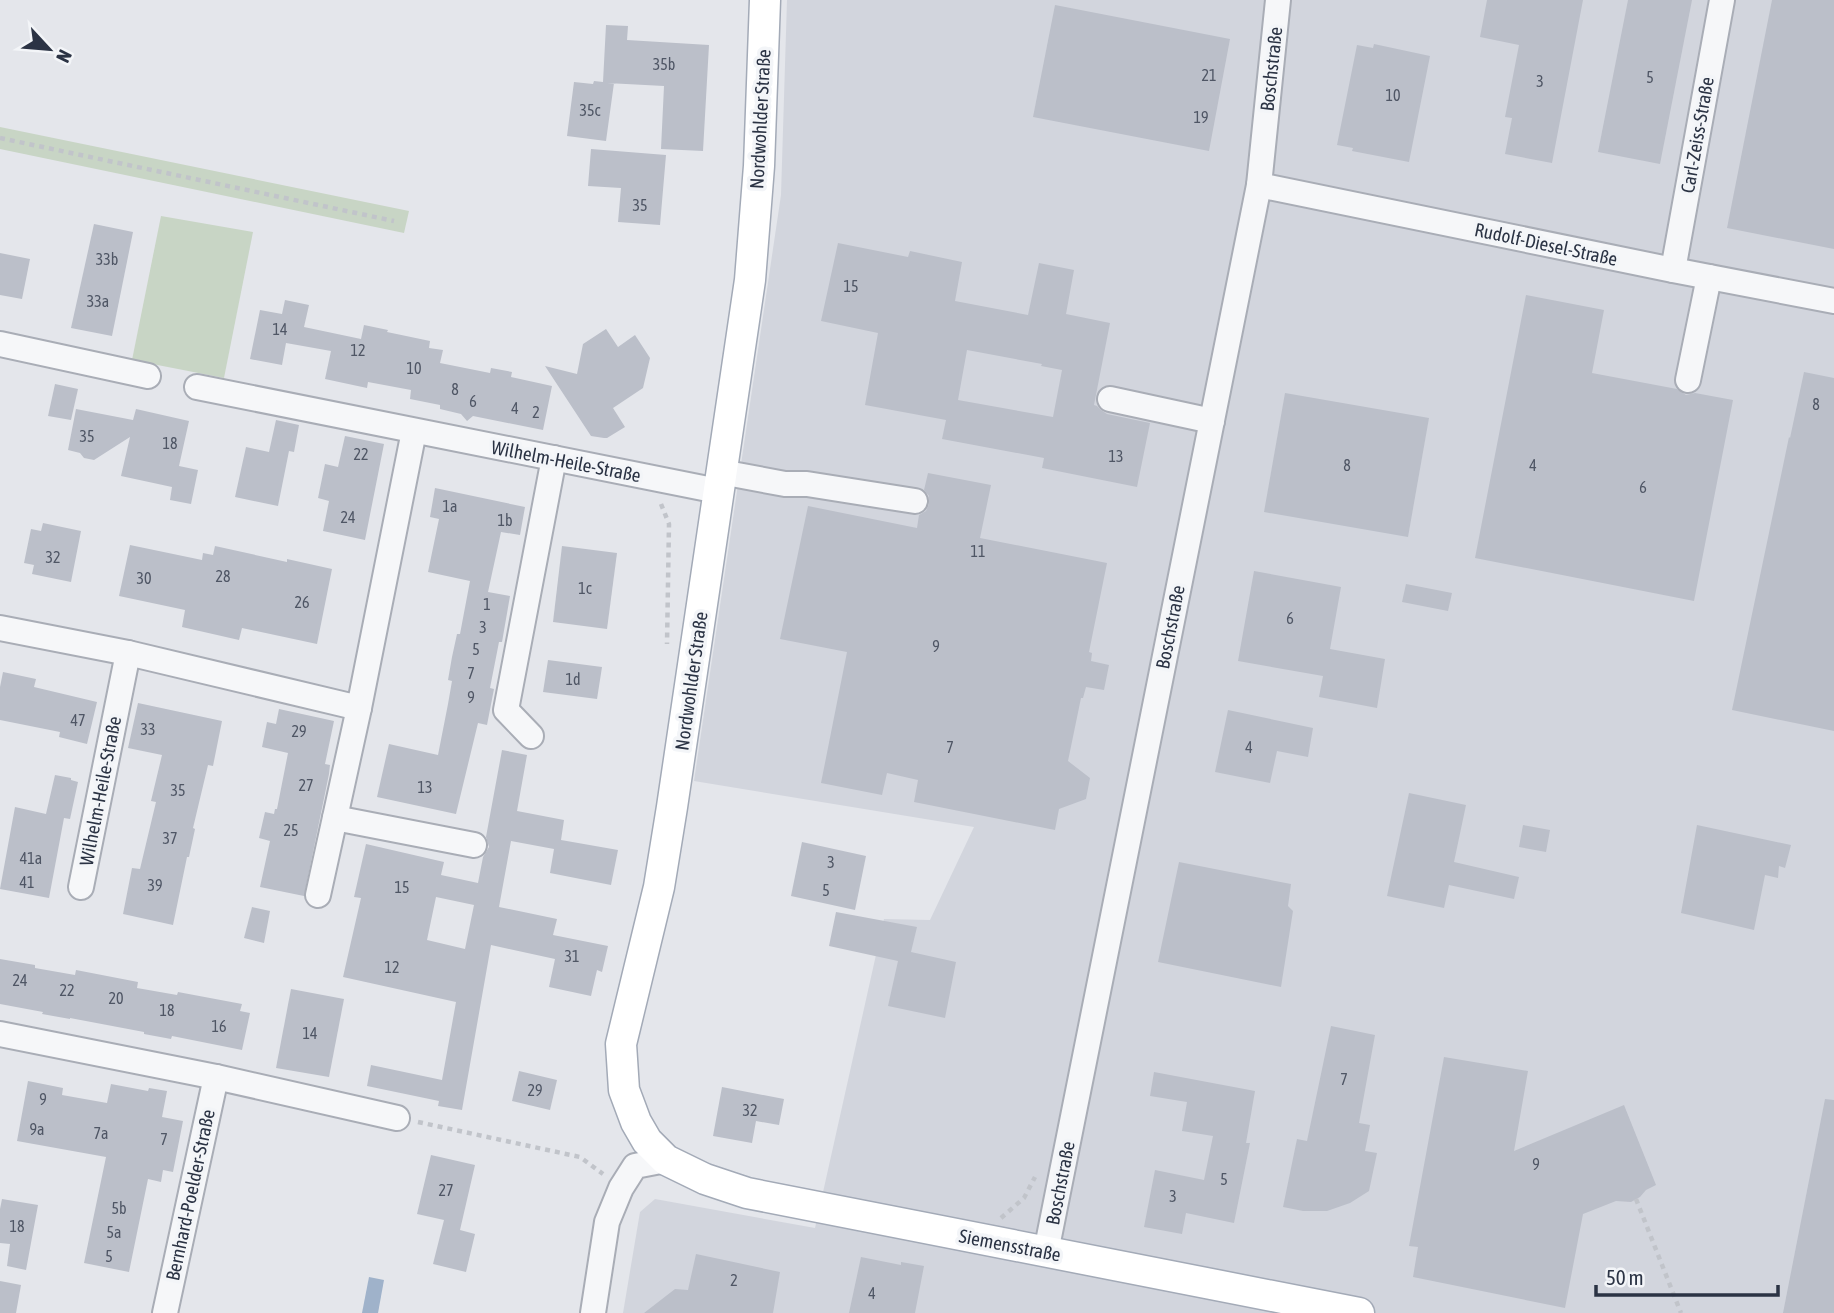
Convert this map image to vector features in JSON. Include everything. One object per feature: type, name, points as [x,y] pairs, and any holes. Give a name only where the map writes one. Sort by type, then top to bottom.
[{"type":"main road","name":"Nordwohlder Straße","points":[[666,1160],[647,1141],[636,1122],[624,1090],[621,1044],[659,887],[673,807],[750,280],[765,0]]},
{"type":"main road","name":"Siemensstraße","points":[[666,1160],[705,1179],[747,1193],[1359,1313]]},
{"type":"street","name":"Boschstraße","points":[[1046,1252],[1259,185],[1278,0]]},
{"type":"street","name":"Carl-Zeiss-Straße","points":[[1673,270],[1722,0]]},
{"type":"street","name":"Rudolf-Diesel-Straße","points":[[1259,185],[1834,301]]},
{"type":"street","points":[[1688,380],[1709,277]]},
{"type":"street","points":[[0,344],[148,376]]},
{"type":"street","name":"Wilhelm-Heile-Straße","points":[[197,387],[554,458],[719,481],[807,484],[915,501]]},
{"type":"street","points":[[1110,400],[1212,421]]},
{"type":"street","points":[[318,895],[359,708],[414,431]]},
{"type":"street","points":[[531,736],[506,709],[554,458]]},
{"type":"street","points":[[0,628],[128,653],[359,708]]},
{"type":"street","name":"Wilhelm-Heile-Straße","points":[[81,887],[128,653]]},
{"type":"street","points":[[335,818],[474,845]]},
{"type":"street","points":[[0,1034],[216,1077],[397,1118]]},
{"type":"street","name":"Bernhard-Poelder-Straße","points":[[164,1313],[216,1077]]},
{"type":"street","points":[[593,1313],[607,1222],[621,1188],[635,1166],[666,1160]]},
{"type":"path","points":[[0,138],[394,221]]},
{"type":"path","points":[[397,1118],[580,1157],[621,1188]]},
{"type":"path","points":[[989,1220],[1000,1219],[1024,1198],[1038,1171]]},
{"type":"path","points":[[1636,1199],[1681,1313]]},
{"type":"shaded area","points":[[787,0],[1834,0],[1834,1313],[623,1313],[640,1212],[655,1199],[815,1228],[884,919],[930,920],[974,827],[694,781],[781,195]]},
{"type":"green space","points":[[0,127],[409,211],[404,233],[0,149]]},
{"type":"green space","points":[[161,216],[253,232],[224,378],[132,360]]},
{"type":"water","points":[[369,1277],[384,1280],[378,1313],[362,1313]]},
{"type":"building","points":[[1487,0],[1583,0],[1552,163],[1505,154],[1512,118],[1505,117],[1519,45],[1480,37]]},
{"type":"building","points":[[1628,0],[1692,0],[1660,164],[1598,152]]},
{"type":"building","points":[[1772,0],[1834,0],[1834,249],[1727,228]]},
{"type":"building","points":[[1055,5],[1230,39],[1209,151],[1033,117]]},
{"type":"building","points":[[606,25],[628,26],[627,40],[709,45],[703,151],[661,149],[664,86],[614,83],[606,141],[567,136],[574,82],[603,82]]},
{"type":"building","points":[[1374,44],[1430,56],[1409,162],[1352,151],[1353,148],[1337,145],[1357,45],[1373,48]]},
{"type":"building","points":[[591,149],[666,155],[660,225],[618,222],[621,188],[588,186]]},
{"type":"building","points":[[94,224],[133,232],[112,336],[71,328]]},
{"type":"building","points":[[838,243],[908,257],[910,251],[962,262],[955,301],[1028,315],[1039,263],[1074,270],[1066,314],[1110,323],[1094,405],[1107,414],[1150,423],[1137,487],[1042,468],[1044,458],[942,439],[946,420],[865,405],[878,333],[821,321]],"holes":[[[967,350],[1042,364],[1041,366],[1062,370],[1053,417],[958,400]]]},
{"type":"building","points":[[0,253],[30,259],[22,299],[0,295]]},
{"type":"building","points":[[1526,295],[1604,310],[1592,373],[1677,389],[1686,395],[1695,393],[1733,400],[1694,601],[1475,558]]},
{"type":"building","points":[[285,300],[309,305],[304,327],[361,339],[364,325],[388,330],[387,332],[430,341],[429,348],[443,350],[440,363],[490,373],[491,368],[512,372],[511,377],[552,386],[543,430],[473,416],[467,421],[461,414],[440,409],[440,405],[410,399],[411,390],[368,382],[367,388],[325,379],[331,351],[286,343],[282,365],[250,359],[260,310],[282,314]]},
{"type":"building","points":[[606,329],[618,347],[635,335],[650,358],[643,388],[613,408],[625,427],[604,438],[591,436],[545,366],[577,374],[583,344]]},
{"type":"building","points":[[1804,372],[1834,378],[1834,731],[1732,710]]},
{"type":"building","points":[[55,384],[78,389],[71,420],[48,416]]},
{"type":"building","points":[[1285,393],[1429,418],[1408,537],[1264,512]]},
{"type":"building","points":[[76,409],[133,420],[136,409],[189,421],[179,466],[198,470],[191,504],[170,500],[172,487],[121,476],[130,437],[94,460],[68,450]]},
{"type":"building","points":[[276,420],[299,425],[294,452],[289,451],[278,506],[235,497],[246,447],[269,452]]},
{"type":"building","points":[[345,436],[384,444],[365,540],[323,531],[329,501],[318,498],[325,464],[338,467]]},
{"type":"building","points":[[928,473],[991,485],[980,538],[1107,563],[1089,652],[1092,653],[1091,661],[1109,665],[1104,690],[1086,687],[1081,698],[1068,761],[1090,778],[1086,799],[1059,809],[1055,830],[914,802],[918,780],[887,773],[882,795],[821,783],[847,652],[780,639],[808,506],[917,528],[919,515],[926,511],[929,504],[929,496],[924,490]]},
{"type":"building","points":[[435,488],[525,507],[520,535],[501,532],[488,592],[510,596],[490,688],[494,689],[487,725],[478,723],[456,814],[377,797],[389,744],[438,755],[448,704],[452,657],[457,634],[460,634],[470,581],[428,572],[439,519],[430,517]]},
{"type":"building","points":[[43,523],[81,531],[71,582],[32,574],[34,565],[24,563],[31,529],[41,531]]},
{"type":"building","points":[[130,545],[202,560],[203,553],[213,555],[215,546],[332,569],[317,644],[242,628],[239,640],[182,627],[185,610],[119,596]]},
{"type":"building","points":[[562,546],[617,553],[607,629],[553,622]]},
{"type":"building","points":[[1254,571],[1341,587],[1330,649],[1385,659],[1377,708],[1319,697],[1323,676],[1238,661]]},
{"type":"building","points":[[1406,584],[1452,593],[1448,611],[1402,602]]},
{"type":"building","points":[[548,660],[602,667],[597,699],[543,692]]},
{"type":"building","points":[[3,672],[36,679],[34,687],[97,702],[87,744],[59,737],[60,732],[0,720]]},
{"type":"building","points":[[138,703],[222,721],[213,766],[208,765],[173,925],[123,914],[132,868],[140,869],[156,802],[151,801],[162,755],[128,748]]},
{"type":"building","points":[[279,709],[334,721],[325,764],[330,765],[329,774],[304,896],[260,887],[270,841],[259,838],[265,812],[274,814],[277,809],[288,753],[262,747],[267,722],[276,724]]},
{"type":"building","points":[[1228,710],[1313,728],[1308,757],[1277,751],[1270,783],[1215,772]]},
{"type":"building","points":[[502,750],[527,755],[517,811],[564,820],[561,840],[618,850],[611,885],[550,873],[554,849],[511,841],[499,907],[557,919],[553,935],[608,946],[602,972],[597,970],[591,996],[549,987],[555,959],[491,945],[462,1110],[438,1106],[439,1101],[367,1086],[371,1065],[442,1080],[456,1002],[343,977],[361,898],[354,897],[366,844],[444,862],[441,875],[478,883],[483,857],[489,847],[486,837]],"holes":[[[436,897],[474,905],[465,949],[427,940]]]},
{"type":"building","points":[[55,775],[78,782],[70,819],[64,818],[49,898],[0,889],[15,807],[46,814]]},
{"type":"building","points":[[1409,793],[1466,805],[1454,862],[1519,877],[1514,899],[1449,885],[1444,908],[1387,896]]},
{"type":"building","points":[[1523,825],[1550,830],[1546,852],[1519,847]]},
{"type":"building","points":[[1697,825],[1791,845],[1785,868],[1779,866],[1778,878],[1765,875],[1754,930],[1681,913]]},
{"type":"building","points":[[802,842],[866,856],[855,910],[791,896]]},
{"type":"building","points":[[1179,862],[1291,884],[1288,906],[1293,911],[1281,987],[1158,962]]},
{"type":"building","points":[[252,907],[270,911],[264,943],[244,938]]},
{"type":"building","points":[[836,912],[917,927],[911,952],[956,962],[945,1018],[888,1006],[898,961],[829,946]]},
{"type":"building","points":[[0,959],[75,975],[76,970],[138,982],[137,988],[177,995],[178,992],[242,1004],[240,1011],[250,1013],[242,1050],[172,1036],[171,1039],[144,1034],[0,1004]]},
{"type":"building","points":[[291,989],[344,999],[329,1077],[276,1068]]},
{"type":"building","points":[[1331,1026],[1375,1035],[1359,1123],[1370,1125],[1365,1151],[1377,1153],[1369,1191],[1350,1203],[1327,1211],[1303,1211],[1283,1207],[1297,1139],[1307,1141]]},
{"type":"building","points":[[1444,1057],[1528,1071],[1514,1151],[1624,1105],[1656,1185],[1631,1202],[1616,1201],[1583,1214],[1565,1308],[1413,1277],[1418,1247],[1409,1246]]},
{"type":"building","points":[[519,1071],[557,1080],[550,1110],[512,1101]]},
{"type":"building","points":[[1154,1072],[1255,1091],[1246,1143],[1250,1143],[1234,1223],[1186,1213],[1182,1234],[1144,1227],[1155,1170],[1204,1180],[1213,1136],[1182,1131],[1187,1102],[1150,1096]]},
{"type":"building","points":[[28,1081],[63,1088],[62,1095],[107,1103],[111,1084],[148,1091],[149,1088],[167,1091],[162,1117],[183,1121],[173,1172],[163,1170],[161,1182],[148,1179],[129,1272],[84,1263],[106,1157],[17,1141]]},
{"type":"building","points":[[722,1087],[784,1099],[779,1125],[756,1121],[752,1143],[713,1136]]},
{"type":"building","points":[[1825,1099],[1834,1100],[1834,1313],[1783,1313]]},
{"type":"building","points":[[431,1155],[475,1165],[460,1230],[475,1234],[466,1272],[433,1264],[444,1220],[417,1214]]},
{"type":"building","points":[[2,1199],[38,1205],[26,1270],[7,1266],[10,1244],[0,1243]]},
{"type":"building","points":[[696,1254],[780,1272],[773,1313],[644,1313],[675,1289],[688,1290]]},
{"type":"building","points":[[861,1257],[901,1265],[901,1262],[924,1266],[915,1313],[849,1313]]},
{"type":"building","points":[[0,1281],[21,1285],[16,1313],[0,1313]]}]
